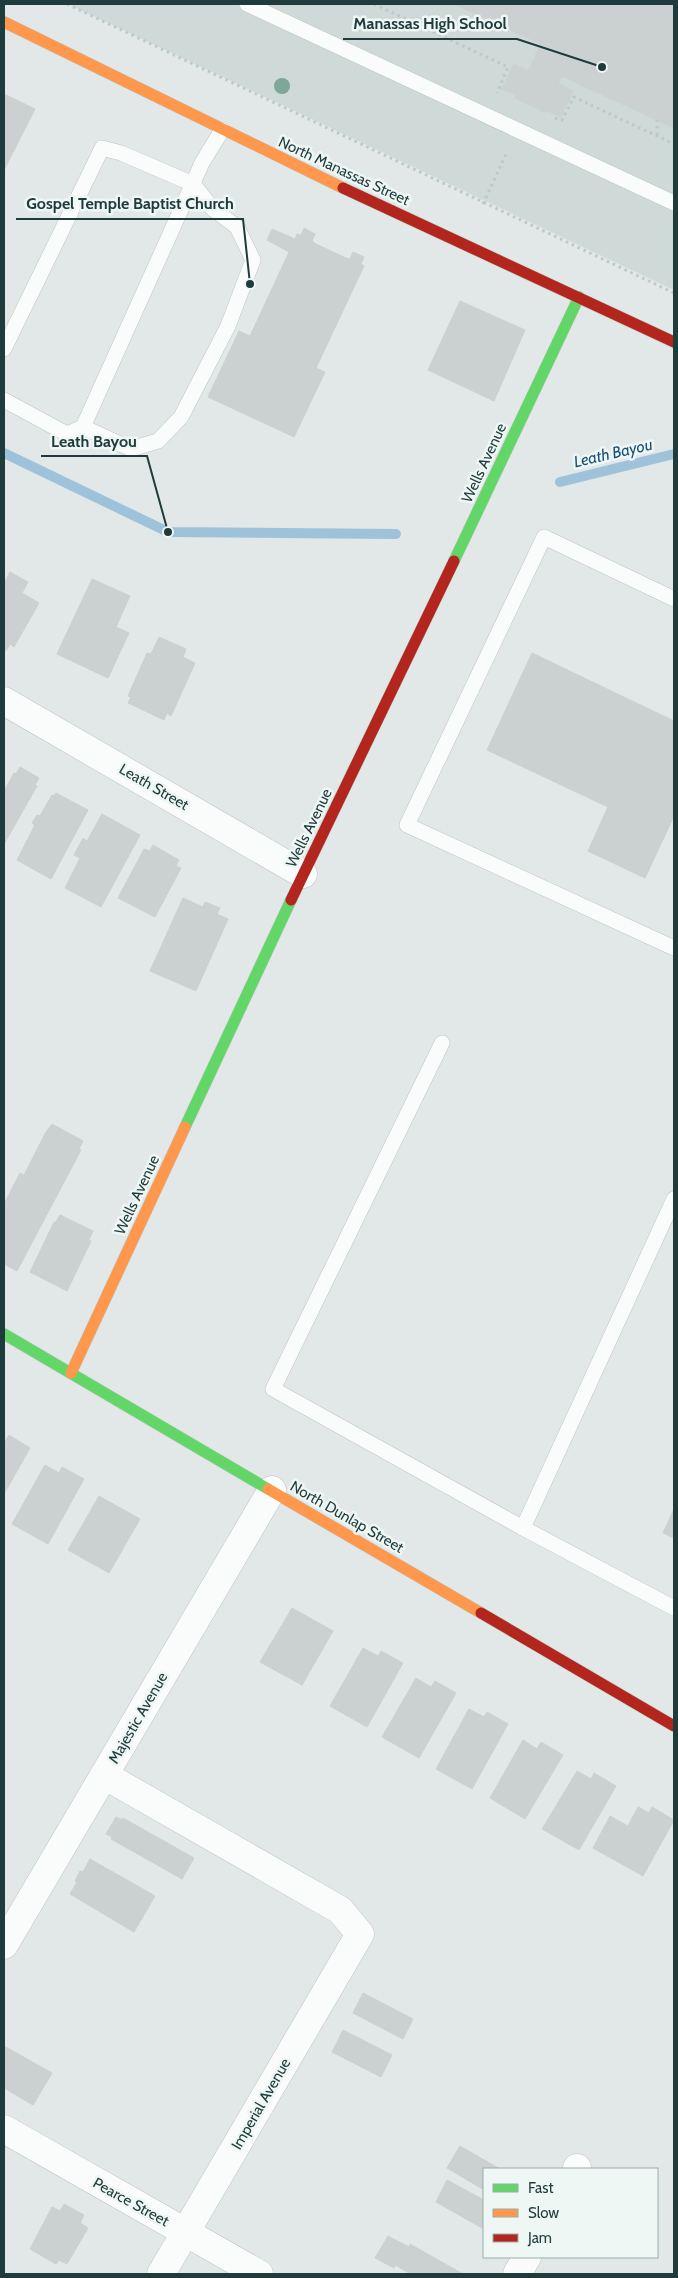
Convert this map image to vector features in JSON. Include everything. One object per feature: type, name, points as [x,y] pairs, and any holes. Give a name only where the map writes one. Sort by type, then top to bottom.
[{"type":"street","name":"North Manassas Street","points":[[4,22],[222,130],[674,342]]},
{"type":"street","name":"Wells Avenue","points":[[70,1373],[304,874],[579,297]]},
{"type":"street","name":"Leath Street","points":[[4,701],[304,874]]},
{"type":"street","name":"North Dunlap Street","points":[[4,1334],[674,1726]]},
{"type":"street","name":"Majestic Avenue","points":[[4,1945],[272,1490]]},
{"type":"street","name":"Imperial Avenue","points":[[104,1775],[340,1910],[360,1934],[160,2274]]},
{"type":"street","name":"Pearce Street","points":[[4,2129],[259,2274]]},
{"type":"street","points":[[517,2274],[526,2258]]},
{"type":"lane","points":[[247,4],[674,203]]},
{"type":"lane","points":[[4,400],[67,434],[83,427],[202,163],[222,130]]},
{"type":"lane","points":[[4,349],[102,148],[121,153],[193,184],[213,209],[237,227],[253,260],[228,326],[181,417],[158,441],[131,449],[83,427]]},
{"type":"lane","points":[[674,599],[544,537],[407,825],[674,948]]},
{"type":"lane","points":[[442,1043],[273,1389],[523,1528],[674,1608]]},
{"type":"lane","points":[[523,1528],[674,1199]]},
{"type":"path","points":[[67,4],[674,294]]},
{"type":"path","points":[[374,4],[508,67],[496,93],[504,96]]},
{"type":"path","points":[[553,117],[562,120],[574,98],[674,144]]},
{"type":"path","points":[[657,120],[657,136]]},
{"type":"shaded area","points":[[68,4],[674,4],[674,290]]},
{"type":"building","points":[[454,4],[674,4],[674,128],[562,76],[558,84],[573,91],[561,117],[515,98],[516,95],[502,89],[514,64],[528,71],[541,44]]},
{"type":"building","points":[[4,94],[35,109],[4,170]]},
{"type":"building","points":[[304,228],[315,234],[312,241],[316,244],[346,258],[350,259],[353,252],[364,257],[361,264],[364,266],[316,368],[325,372],[294,437],[208,397],[239,331],[250,336],[289,252],[267,240],[272,229],[295,239],[297,234],[301,235]]},
{"type":"building","points":[[460,301],[525,330],[494,401],[428,370]]},
{"type":"building","points":[[10,572],[28,582],[22,593],[39,603],[14,647],[10,644],[6,651],[4,649],[4,584]]},
{"type":"building","points":[[92,579],[130,596],[116,627],[129,633],[108,678],[57,654]]},
{"type":"building","points":[[159,637],[186,649],[183,657],[195,663],[171,716],[167,713],[164,720],[128,703],[131,697],[128,696],[147,653],[151,654]]},
{"type":"building","points":[[532,653],[674,721],[674,816],[645,878],[588,851],[608,807],[487,750]]},
{"type":"building","points":[[20,767],[39,778],[35,785],[37,786],[4,844],[4,791],[14,773],[16,774]]},
{"type":"building","points":[[56,793],[88,810],[51,879],[17,860],[35,825],[32,823],[37,815],[40,816],[52,795],[54,796]]},
{"type":"building","points":[[102,814],[140,835],[101,907],[65,888],[80,858],[74,855],[83,838],[87,841]]},
{"type":"building","points":[[153,845],[179,860],[176,866],[181,868],[155,917],[118,898],[144,849],[150,851]]},
{"type":"building","points":[[183,898],[203,907],[205,902],[220,908],[217,914],[228,919],[196,991],[150,971]]},
{"type":"building","points":[[52,1124],[83,1141],[79,1149],[81,1150],[17,1271],[4,1264],[4,1204],[20,1173],[24,1175]]},
{"type":"building","points":[[60,1215],[93,1231],[89,1240],[91,1241],[67,1291],[30,1272],[54,1222],[56,1222]]},
{"type":"building","points":[[9,1435],[30,1448],[4,1494],[4,1441]]},
{"type":"building","points":[[45,1465],[59,1473],[62,1467],[84,1479],[48,1544],[12,1524]]},
{"type":"building","points":[[99,1496],[140,1519],[109,1573],[68,1550]]},
{"type":"building","points":[[674,1509],[674,1538],[663,1533]]},
{"type":"building","points":[[292,1608],[333,1631],[302,1685],[260,1662]]},
{"type":"building","points":[[363,1648],[378,1656],[381,1651],[403,1663],[367,1727],[330,1706]]},
{"type":"building","points":[[416,1678],[431,1687],[435,1681],[456,1693],[419,1758],[382,1737]]},
{"type":"building","points":[[469,1709],[484,1717],[487,1712],[508,1724],[472,1789],[436,1769]]},
{"type":"building","points":[[523,1740],[537,1749],[541,1742],[563,1755],[525,1819],[490,1798]]},
{"type":"building","points":[[577,1771],[591,1779],[594,1773],[616,1786],[579,1850],[542,1829]]},
{"type":"building","points":[[638,1807],[649,1813],[652,1807],[674,1820],[643,1876],[593,1848],[610,1816],[628,1826]]},
{"type":"building","points":[[116,1817],[122,1820],[123,1818],[194,1858],[182,1879],[111,1839],[112,1837],[106,1834]]},
{"type":"building","points":[[90,1859],[155,1896],[134,1932],[70,1894],[77,1882],[75,1881],[80,1871],[83,1872]]},
{"type":"building","points":[[363,1993],[413,2019],[403,2039],[353,2013]]},
{"type":"building","points":[[343,2030],[392,2055],[381,2077],[332,2052]]},
{"type":"building","points":[[4,2046],[52,2073],[33,2105],[4,2088]]},
{"type":"building","points":[[460,2146],[498,2168],[483,2168],[483,2189],[447,2168]]},
{"type":"building","points":[[447,2180],[483,2199],[483,2228],[436,2202]]},
{"type":"building","points":[[64,2204],[84,2215],[80,2223],[88,2228],[67,2264],[59,2260],[56,2264],[30,2249],[52,2207],[60,2211]]},
{"type":"building","points":[[388,2236],[409,2247],[410,2244],[463,2274],[411,2274],[395,2265],[394,2268],[375,2258]]},
{"type":"waterway","name":"Leath Bayou","points":[[4,453],[168,532],[396,534]]},
{"type":"waterway","name":"Leath Bayou","points":[[560,482],[674,454]]},
{"type":"traffic: fast","points":[[454,561],[579,297]]},
{"type":"traffic: fast","points":[[185,1127],[291,900]]},
{"type":"traffic: fast","points":[[4,1334],[268,1489]]},
{"type":"traffic: slow","points":[[4,22],[343,188]]},
{"type":"traffic: slow","points":[[71,1373],[185,1127]]},
{"type":"traffic: slow","points":[[268,1489],[481,1613]]},
{"type":"traffic: jam","points":[[343,188],[674,342]]},
{"type":"traffic: jam","points":[[291,900],[454,561]]},
{"type":"traffic: jam","points":[[481,1613],[674,1726]]},
{"type":"place","name":"Manassas High School","points":[[602,67]]},
{"type":"place","name":"Gospel Temple Baptist Church","points":[[250,284]]},
{"type":"place","name":"Leath Bayou","points":[[168,532]]}]
